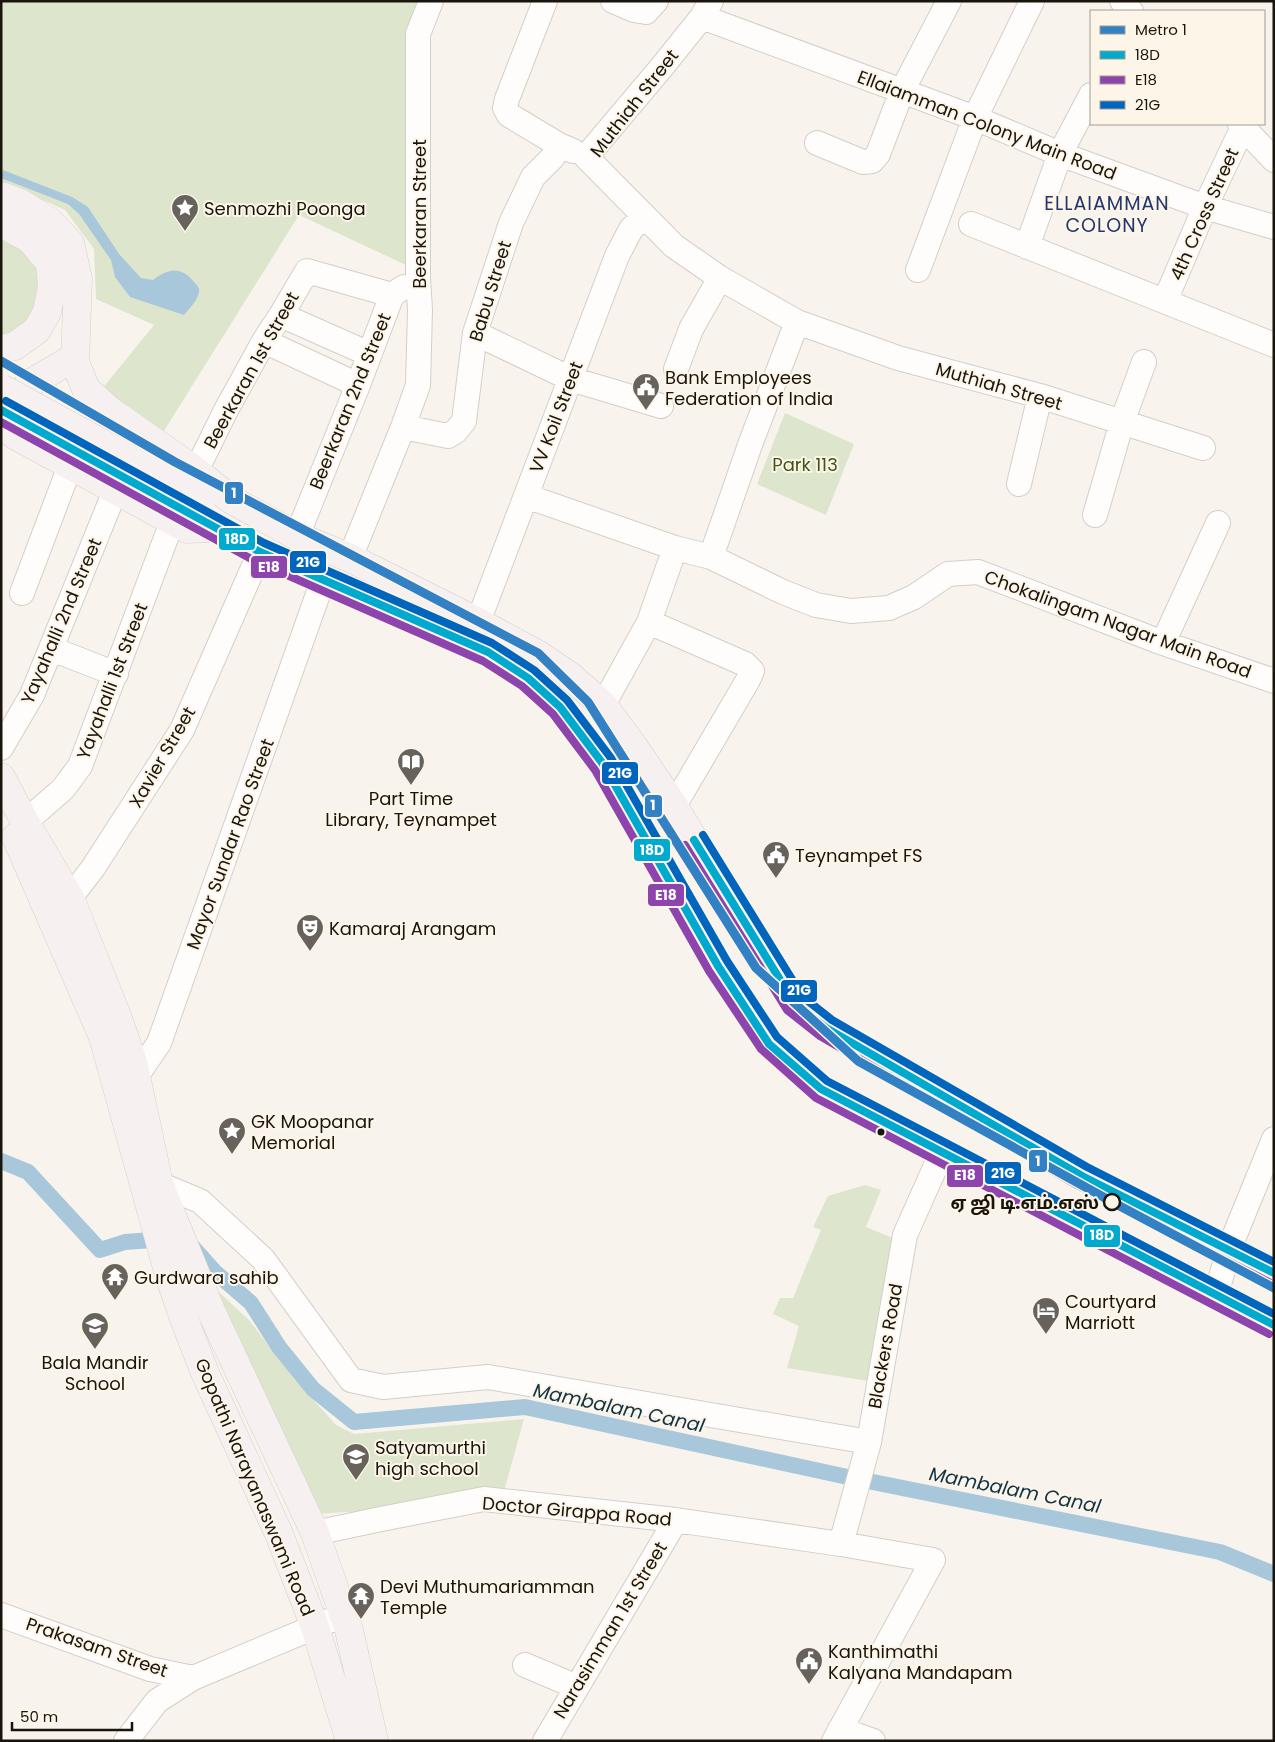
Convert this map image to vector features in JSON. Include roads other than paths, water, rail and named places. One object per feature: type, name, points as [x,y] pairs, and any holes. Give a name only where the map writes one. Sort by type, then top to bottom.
[{"type":"main road","points":[[1,196],[20,203],[50,221],[70,243],[78,279],[75,362],[86,389],[109,410],[196,471],[230,500],[297,536],[350,558],[478,622],[539,655],[570,676],[603,705],[674,806],[795,1004],[826,1028],[855,1046],[1082,1176],[1274,1273]]},
{"type":"main road","points":[[1,224],[30,239],[50,264],[52,287],[48,312],[37,330],[16,346],[1,349]]},
{"type":"main road","points":[[75,357],[29,384],[1,411],[188,511]]},
{"type":"main road","points":[[1,388],[216,528],[260,552],[488,652],[528,678],[560,707],[602,764],[718,966],[769,1044],[821,1089],[1274,1326]]},
{"type":"main road","points":[[1,426],[115,491],[188,511],[230,500]]},
{"type":"main road","points":[[1,777],[70,898],[117,1016],[137,1077],[159,1184],[162,1217]]},
{"type":"main road","points":[[1,807],[25,854],[103,1037],[119,1100],[162,1217]]},
{"type":"main road","name":"Gopathi Narayanaswami Road","points":[[162,1217],[169,1275],[184,1319],[205,1373],[279,1534],[315,1627],[350,1741]]},
{"type":"main road","name":"Gopathi Narayanaswami Road","points":[[162,1217],[211,1311],[315,1534],[354,1650],[374,1741]]},
{"type":"main road","points":[[260,1494],[289,1480]]},
{"type":"street","name":"Beerkaran Street","points":[[403,427],[418,385],[420,310],[418,278],[418,34],[431,1]]},
{"type":"street","points":[[545,1],[506,99],[505,108],[509,115],[559,145],[586,157]]},
{"type":"street","points":[[613,1],[634,10],[646,12],[656,1]]},
{"type":"street","points":[[818,143],[863,162],[872,161],[878,154],[902,91],[949,1]]},
{"type":"street","points":[[918,270],[975,118],[1032,1]]},
{"type":"street","name":"Ellaiamman Colony Main Road","points":[[706,9],[902,91],[975,118],[1060,154],[1205,207],[1274,227]]},
{"type":"street","name":"Muthiah Street","points":[[706,9],[586,157],[674,246],[720,278],[797,322],[898,358],[1040,396],[1202,448]]},
{"type":"street","points":[[1027,247],[1060,154],[1090,97]]},
{"type":"street","points":[[1241,125],[1274,160]]},
{"type":"street","name":"4th Cross Street","points":[[1166,302],[1241,125]]},
{"type":"street","name":"Babu Street","points":[[403,427],[448,436],[456,431],[464,421],[475,333],[511,223],[534,177],[553,157],[559,145]]},
{"type":"street","name":"VV Koil Street","points":[[478,622],[617,256],[631,229],[644,217]]},
{"type":"street","points":[[971,224],[1274,345]]},
{"type":"street","name":"Beerkaran 1st Street","points":[[196,471],[225,412],[264,341],[307,271],[392,295]]},
{"type":"street","name":"Beerkaran 2nd Street","points":[[297,536],[392,295],[418,278]]},
{"type":"street","points":[[676,368],[691,329],[720,278]]},
{"type":"street","points":[[281,315],[369,354]]},
{"type":"street","points":[[711,556],[751,442],[797,322]]},
{"type":"street","points":[[475,333],[571,379],[661,406]]},
{"type":"street","points":[[264,341],[358,385]]},
{"type":"street","points":[[1095,515],[1122,422],[1144,362]]},
{"type":"street","points":[[1019,484],[1040,396]]},
{"type":"street","points":[[350,558],[403,427]]},
{"type":"street","points":[[22,593],[70,466]]},
{"type":"street","name":"Yayahalli 2nd Street","points":[[1,748],[32,695],[115,491]]},
{"type":"street","name":"Chokalingam Nagar Main Road","points":[[526,496],[675,548],[711,556],[783,592],[816,605],[851,611],[889,608],[914,597],[948,574],[978,572],[1163,642],[1274,681]]},
{"type":"street","name":"Yayahalli 1st Street","points":[[25,822],[63,789],[80,766],[116,674],[188,511]]},
{"type":"street","points":[[1163,642],[1218,523]]},
{"type":"street","points":[[603,705],[649,622],[675,548]]},
{"type":"street","name":"Xavier Street","points":[[70,898],[93,868],[182,730],[260,552]]},
{"type":"street","name":"Mayor Sundar Rao Street","points":[[119,1100],[137,1077],[159,1043],[323,580]]},
{"type":"street","points":[[649,622],[745,664],[752,671],[674,806]]},
{"type":"street","points":[[52,649],[116,674]]},
{"type":"street","points":[[1216,1295],[1229,1249],[1274,1139]]},
{"type":"street","name":"Blackers Road","points":[[841,1544],[868,1442],[905,1236],[942,1152]]},
{"type":"street","points":[[159,1184],[200,1201],[263,1259],[351,1380],[382,1387],[488,1377],[868,1442]]},
{"type":"street","name":"Doctor Girappa Road","points":[[315,1534],[484,1499],[676,1520],[841,1544],[933,1560],[837,1735]]},
{"type":"street","name":"Narasimman 1st Street","points":[[544,1741],[676,1520]]},
{"type":"street","name":"Prakasam Street","points":[[1,1615],[150,1669],[192,1678]]},
{"type":"street","points":[[126,1741],[157,1701],[192,1678],[343,1615]]},
{"type":"street","points":[[524,1665],[577,1687]]},
{"type":"street","points":[[837,1735],[873,1741]]},
{"type":"water","points":[[3,170],[72,197],[88,207],[119,254],[141,278],[153,280],[170,271],[180,271],[189,277],[199,288],[195,301],[184,315],[130,297],[115,277],[111,260],[79,214],[68,204],[1,178]]},
{"type":"waterway","name":"Mambalam Canal","points":[[1,1161],[28,1172],[100,1250],[125,1242],[166,1239]]},
{"type":"waterway","name":"Mambalam Canal","points":[[190,1244],[215,1272],[251,1303],[279,1347],[313,1389],[354,1422],[525,1407],[843,1476],[1220,1552],[1274,1574]]},
{"type":"metro line","name":"1","points":[[1,361],[175,462],[538,653],[588,702],[756,968],[858,1061],[1116,1204],[1274,1288]]},
{"type":"place","name":"Senmozhi Poonga","points":[[185,232]]},
{"type":"place","name":"Bank Employees Federation of India","points":[[646,411]]},
{"type":"place","name":"Part Time Library, Teynampet","points":[[411,786]]},
{"type":"place","name":"Teynampet FS","points":[[776,879]]},
{"type":"place","name":"Kamaraj Arangam","points":[[310,952]]},
{"type":"place","name":"GK Moopanar Memorial","points":[[232,1155]]},
{"type":"place","name":"ஏ ஜி டி.எம்.எஸ்","points":[[1112,1202]]},
{"type":"place","name":"Gurdwara sahib","points":[[115,1301]]},
{"type":"place","name":"Courtyard Marriott","points":[[1046,1335]]},
{"type":"place","name":"Bala Mandir School","points":[[95,1350]]},
{"type":"place","name":"Satyamurthi high school","points":[[356,1481]]},
{"type":"place","name":"Devi Muthumariamman Temple","points":[[361,1620]]},
{"type":"place","name":"Kanthimathi Kalyana Mandapam","points":[[809,1685]]},
{"type":"district","name":"ELLAIAMMAN COLONY","points":[[1107,214]]},
{"type":"park label","name":"Park 113","points":[[805,464]]}]
